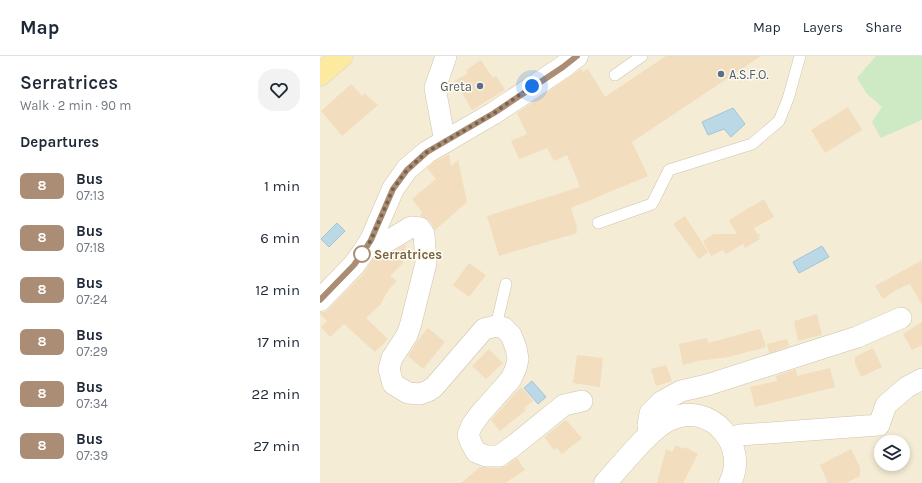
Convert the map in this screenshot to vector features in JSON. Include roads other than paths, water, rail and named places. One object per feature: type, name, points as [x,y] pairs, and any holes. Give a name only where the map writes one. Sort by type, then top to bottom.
[{"type":"main road","points":[[320,75],[342,56]]},
{"type":"street","points":[[445,142],[436,88],[446,56]]},
{"type":"street","points":[[320,300],[354,265],[371,240],[393,189],[407,170],[427,152],[494,113],[577,56]]},
{"type":"street","points":[[371,240],[383,244],[411,227],[420,228],[424,234],[426,263],[415,310],[407,335],[392,358],[388,369],[393,384],[408,393],[420,394],[428,391],[434,387],[484,329],[496,326],[504,328],[511,335],[518,359],[516,368],[511,379],[472,424],[468,435],[470,443],[476,452],[486,456],[499,456],[564,405],[582,401]]},
{"type":"street","points":[[650,435],[648,425],[650,413],[661,402],[681,391],[707,385],[857,337],[902,318]]},
{"type":"street","points":[[730,440],[740,435],[879,425],[886,405],[907,387],[922,379]]},
{"type":"street","points":[[605,483],[650,435],[669,419],[680,415],[692,414],[706,417],[719,426],[730,440],[735,458],[733,477],[730,483]]},
{"type":"lane","points":[[615,75],[642,56]]},
{"type":"lane","points":[[598,222],[652,204],[669,170],[752,144],[779,121],[788,99],[800,56]]},
{"type":"lane","points":[[496,326],[506,284]]},
{"type":"water","points":[[733,108],[745,124],[731,137],[724,129],[708,135],[702,122]]},
{"type":"water","points":[[337,223],[345,231],[329,247],[321,239]]},
{"type":"water","points":[[822,246],[829,257],[799,273],[793,262]]},
{"type":"water","points":[[532,381],[546,397],[538,404],[524,388]]},
{"type":"place","name":"A.S.F.O.","points":[[721,74]]},
{"type":"place","name":"Greta","points":[[480,86]]},
{"type":"place","name":"Serratrices","points":[[362,254]]}]
